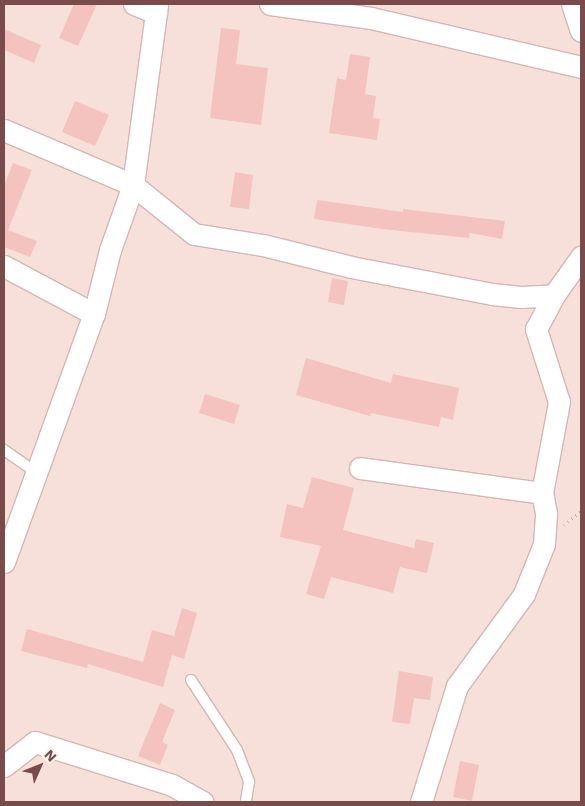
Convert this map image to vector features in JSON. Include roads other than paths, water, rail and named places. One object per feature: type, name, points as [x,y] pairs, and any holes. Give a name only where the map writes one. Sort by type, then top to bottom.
[{"type":"street","points":[[4,562],[38,474],[94,314],[110,250],[133,185],[157,8],[134,4]]},
{"type":"street","points":[[270,4],[371,11],[581,67]]},
{"type":"street","points":[[572,4],[581,31]]},
{"type":"street","points":[[4,130],[133,185],[194,234],[263,245],[351,267],[492,294],[521,297],[554,295]]},
{"type":"street","points":[[421,802],[457,686],[524,594],[544,544],[546,512],[542,492],[559,402],[536,329],[554,295],[581,257]]},
{"type":"street","points":[[4,266],[94,314]]},
{"type":"street","points":[[360,468],[542,492]]},
{"type":"street","points":[[4,766],[35,742],[172,785],[203,802]]},
{"type":"lane","points":[[4,450],[38,474]]},
{"type":"lane","points":[[191,680],[237,750],[249,782],[246,802]]}]
